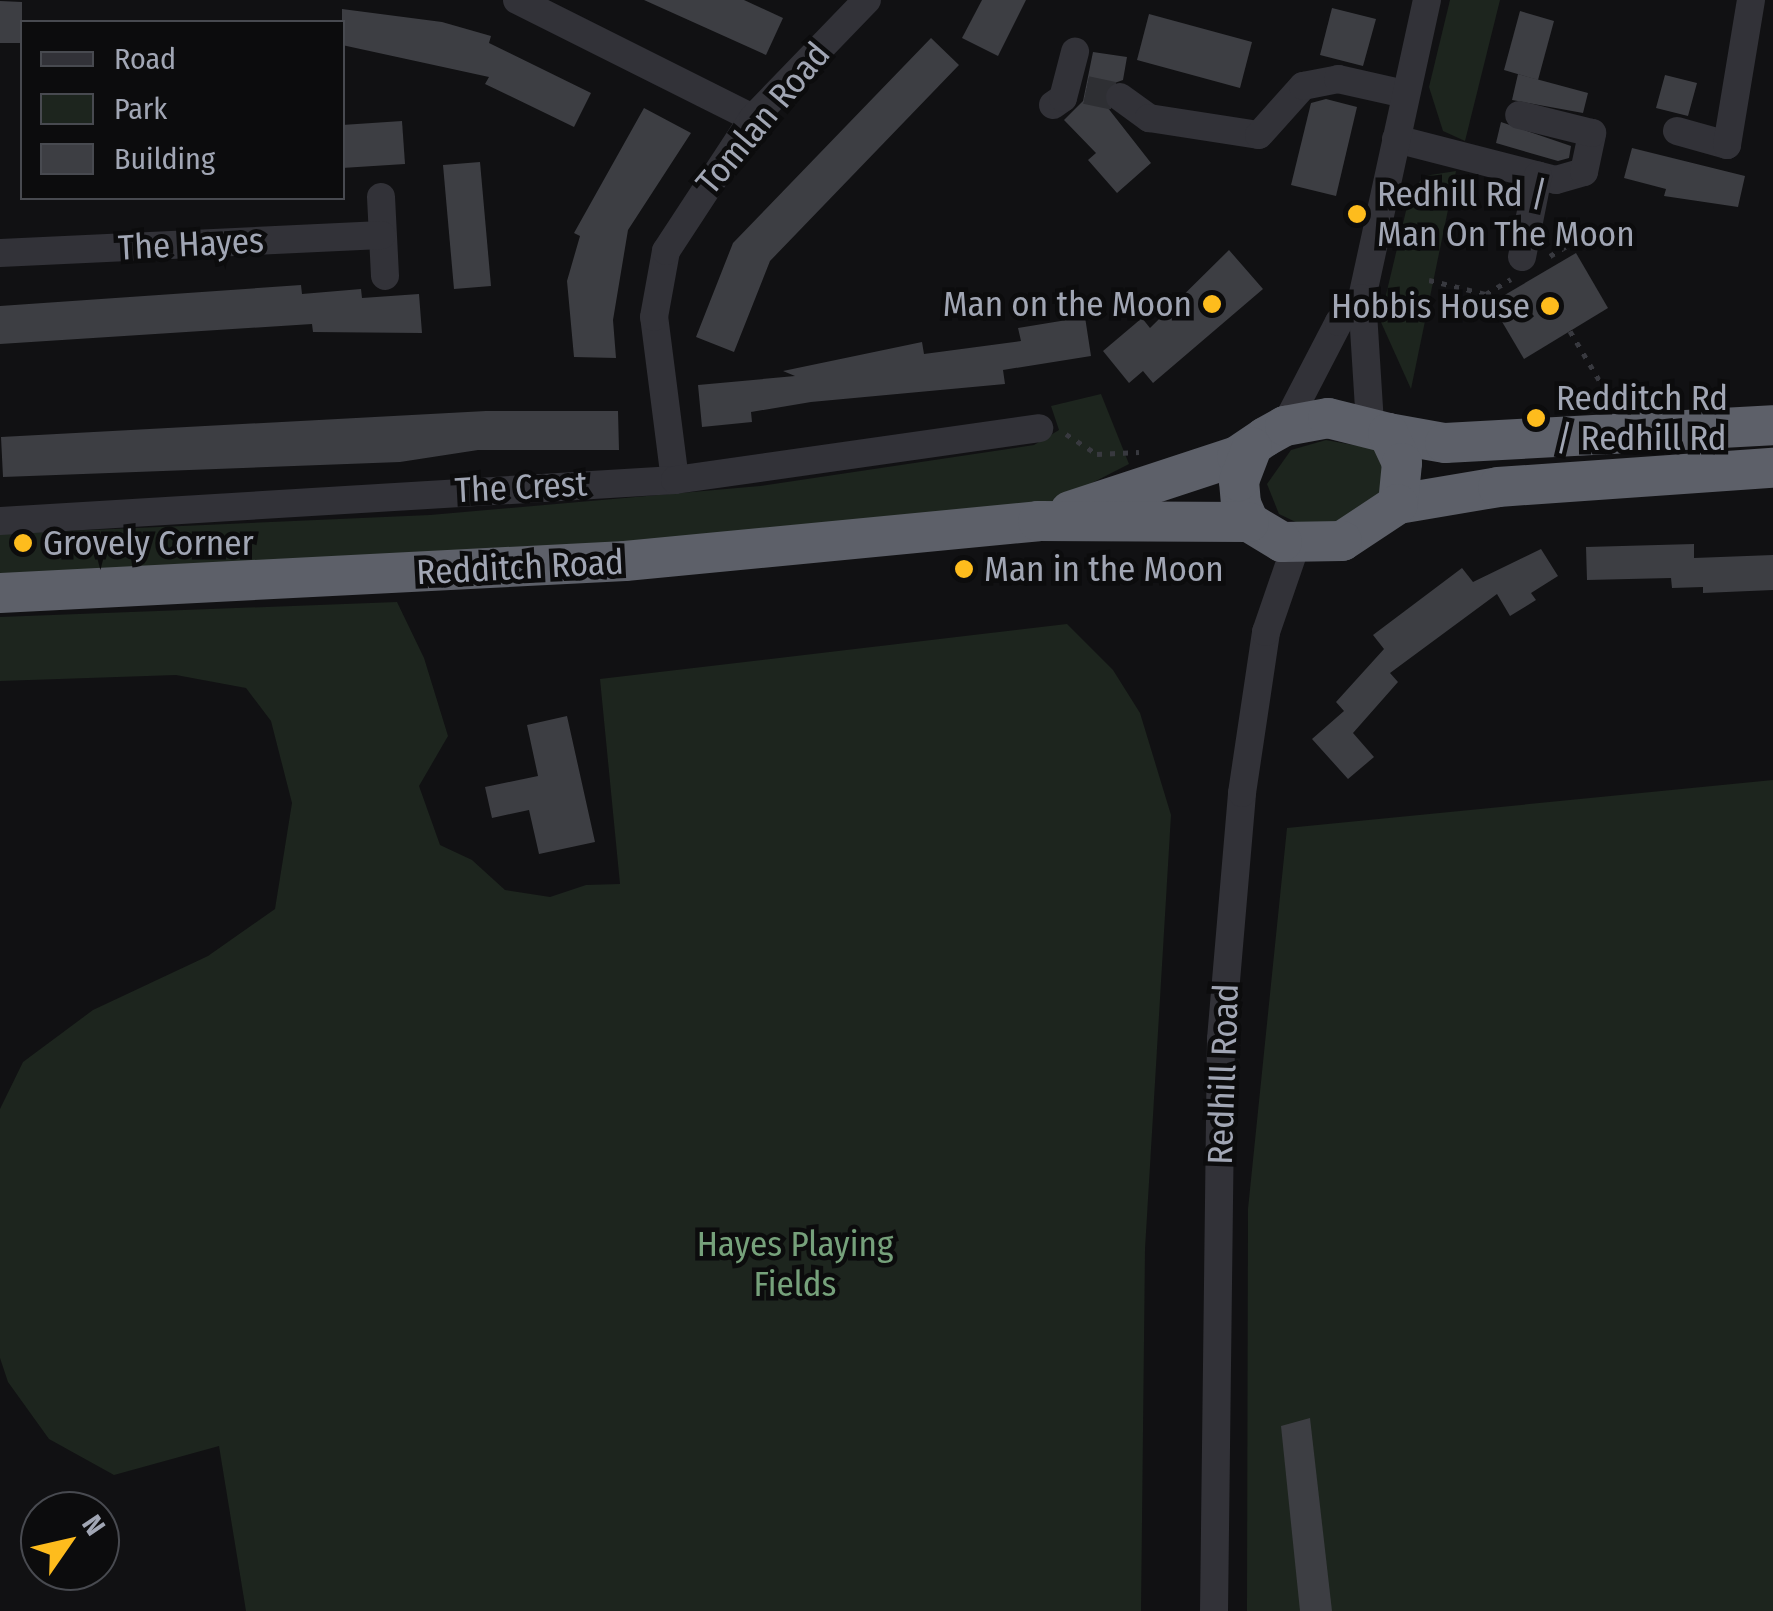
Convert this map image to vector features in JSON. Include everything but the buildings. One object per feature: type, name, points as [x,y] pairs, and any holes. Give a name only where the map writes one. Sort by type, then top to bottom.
[{"type":"highway","points":[[1773,425],[1445,443],[1328,418],[1268,437],[1238,491],[1249,522],[1296,545],[1342,540],[1398,504],[1498,488],[1773,468]]},
{"type":"highway","points":[[1379,429],[1402,463],[1398,504]]},
{"type":"highway","name":"Redditch Road","points":[[1038,521],[1268,437]]},
{"type":"highway","name":"Redditch Road","points":[[0,593],[625,561],[1038,521],[1249,522]]},
{"type":"street","points":[[517,0],[753,118]]},
{"type":"street","name":"Tomlan Road","points":[[675,480],[654,317],[658,284],[683,216],[753,118],[866,0]]},
{"type":"street","points":[[1379,429],[1362,298],[1427,0]]},
{"type":"street","points":[[1677,131],[1727,145],[1750,0]]},
{"type":"street","points":[[1068,94],[1075,52]]},
{"type":"street","points":[[1120,97],[1182,136],[1259,135],[1303,86],[1338,79],[1405,94]]},
{"type":"street","points":[[1396,139],[1547,178],[1584,172],[1592,134],[1520,115]]},
{"type":"street","points":[[1522,257],[1547,178]]},
{"type":"street","points":[[381,196],[385,276]]},
{"type":"street","name":"The Hayes","points":[[0,252],[382,235]]},
{"type":"street","points":[[1268,437],[1339,322],[1362,298]]},
{"type":"street","name":"The Crest","points":[[0,521],[675,480],[1039,428]]},
{"type":"street","name":"Redhill Road","points":[[1214,1611],[1221,1039],[1242,793],[1260,668],[1277,590],[1296,545]]},
{"type":"path","points":[[1570,331],[1618,412]]},
{"type":"path","points":[[1039,428],[1059,430],[1098,454],[1150,451]]},
{"type":"green space","points":[[1450,0],[1500,0],[1465,141],[1443,131],[1429,87]]},
{"type":"green space","points":[[1456,171],[1411,389],[1380,320],[1410,194],[1424,176]]},
{"type":"green space","points":[[1101,394],[1129,464],[1047,506],[633,548],[0,581],[0,534],[430,515],[760,486],[1034,445],[1059,430],[1051,406]]},
{"type":"green space","points":[[1326,440],[1375,449],[1385,461],[1384,484],[1375,503],[1334,524],[1304,526],[1279,514],[1267,484],[1291,450]]},
{"type":"green space","name":"Hayes Playing Fields","points":[[397,602],[424,658],[448,736],[419,786],[440,845],[472,860],[505,890],[550,897],[586,885],[620,884],[600,679],[1067,624],[1113,670],[1140,713],[1171,815],[1145,1249],[1141,1611],[246,1611],[219,1446],[114,1475],[49,1439],[8,1382],[0,1358],[0,1109],[23,1062],[93,1010],[208,956],[275,909],[292,803],[271,721],[246,688],[176,675],[0,681],[0,617]]},
{"type":"green space","points":[[1773,780],[1773,1611],[1247,1611],[1248,1209],[1287,828]]},
{"type":"tunnel","points":[[1086,90],[1120,97]]},
{"type":"place","name":"Redhill Rd / Man On The Moon","points":[[1357,214]]},
{"type":"place","name":"Man on the Moon","points":[[1212,304]]},
{"type":"place","name":"Hobbis House","points":[[1550,306]]},
{"type":"place","name":"Redditch Rd / Redhill Rd","points":[[1536,418]]},
{"type":"place","name":"Grovely Corner","points":[[23,543]]},
{"type":"place","name":"Man in the Moon","points":[[964,569]]}]
